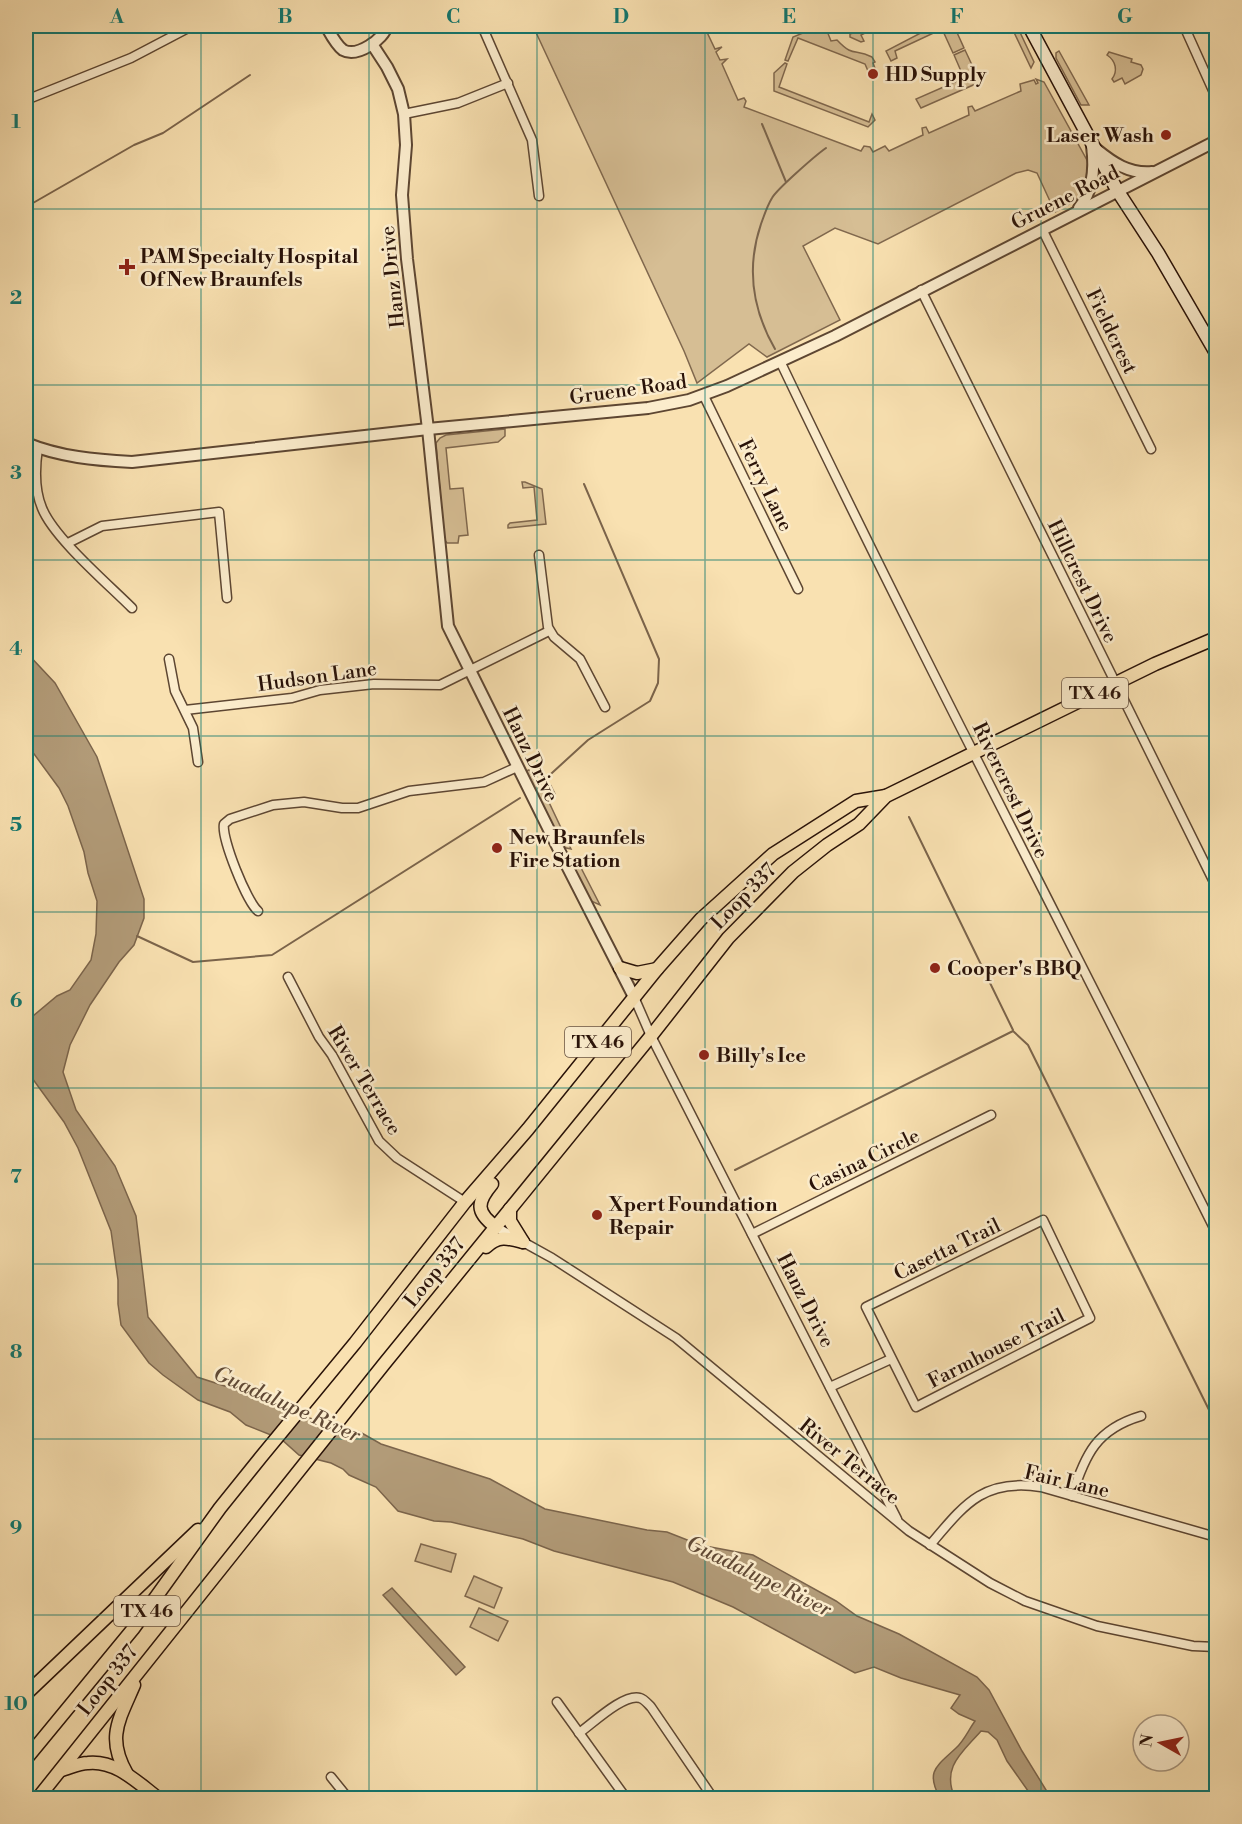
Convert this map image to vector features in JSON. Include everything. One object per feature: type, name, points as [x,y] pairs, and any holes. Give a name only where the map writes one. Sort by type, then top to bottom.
[{"type":"main road","points":[[1029,26],[1117,190],[1216,352]]},
{"type":"main road","name":"Loop 337","points":[[26,1759],[133,1629],[220,1508],[355,1343],[465,1202],[701,919],[773,854],[856,801],[886,796],[1181,651],[1216,638]]},
{"type":"main road","name":"Loop 337","points":[[38,1798],[728,938],[771,892],[818,852],[859,824],[886,796]]},
{"type":"main road","points":[[620,968],[638,973],[657,969]]},
{"type":"main road","points":[[496,1227],[483,1216],[479,1204],[480,1199],[530,1136],[534,1130],[535,1119]]},
{"type":"main road","points":[[510,1209],[510,1221],[523,1242]]},
{"type":"main road","points":[[433,1303],[444,1300],[492,1241],[507,1237],[523,1242]]},
{"type":"main road","points":[[26,1694],[220,1508]]},
{"type":"main road","points":[[127,1774],[116,1750],[116,1737],[121,1716],[140,1671]]},
{"type":"main road","points":[[60,1770],[89,1762],[114,1768],[127,1774],[158,1798]]},
{"type":"street","points":[[26,100],[131,58],[192,26]]},
{"type":"street","points":[[326,26],[343,50],[351,52],[372,44],[387,26]]},
{"type":"street","points":[[482,26],[532,140],[539,196]]},
{"type":"street","points":[[1184,26],[1216,97]]},
{"type":"street","name":"Hanz Drive","points":[[372,44],[394,82],[404,114],[406,130],[402,195],[446,614],[453,638],[620,968],[651,1036],[899,1522]]},
{"type":"street","points":[[404,114],[458,103],[508,83]]},
{"type":"street","name":"Gruene Road","points":[[26,443],[54,453],[96,460],[132,462],[428,429],[648,408],[704,396],[835,336],[1216,141]]},
{"type":"street","points":[[1092,146],[1125,169],[1138,172],[1155,171]]},
{"type":"street","points":[[1077,211],[1091,185],[1092,146]]},
{"type":"street","name":"Fieldcrest","points":[[1042,229],[1151,449]]},
{"type":"street","name":"Hillcrest Drive","points":[[921,290],[1216,886]]},
{"type":"street","name":"Rivercrest Drive","points":[[780,361],[992,791],[1216,1232]]},
{"type":"street","name":"Ferry Lane","points":[[704,396],[798,589]]},
{"type":"street","points":[[38,448],[36,483],[42,508],[58,532],[132,608]]},
{"type":"street","points":[[68,543],[102,526],[219,512],[227,598]]},
{"type":"street","points":[[539,555],[549,631],[580,659],[605,707]]},
{"type":"street","name":"Hudson Lane","points":[[185,710],[292,698],[320,690],[374,684],[438,685],[549,631]]},
{"type":"street","points":[[169,659],[174,686],[193,728],[198,762]]},
{"type":"street","points":[[258,911],[247,897],[225,837],[224,824],[230,819],[265,807],[299,802],[358,808],[409,791],[484,782],[517,767]]},
{"type":"street","name":"River Terrace","points":[[288,976],[379,1141],[397,1158],[465,1202]]},
{"type":"street","name":"Casina Circle","points":[[752,1234],[991,1116]]},
{"type":"street","name":"Casetta Trail","points":[[891,1359],[866,1307],[1043,1220],[1090,1318]]},
{"type":"street","name":"River Terrace","points":[[496,1227],[621,1301],[676,1338],[899,1522],[930,1545],[990,1583],[1025,1601],[1097,1626],[1193,1646],[1216,1647]]},
{"type":"street","name":"Farmhouse Trail","points":[[891,1359],[916,1407],[1090,1318]]},
{"type":"street","points":[[830,1387],[891,1359]]},
{"type":"street","points":[[1072,1496],[1080,1470],[1092,1449],[1122,1421],[1142,1416]]},
{"type":"street","name":"Fair Lane","points":[[930,1545],[961,1508],[991,1490],[1004,1486],[1025,1485],[1216,1537]]},
{"type":"street","points":[[579,1733],[622,1701],[632,1697],[641,1698],[651,1707],[713,1798]]},
{"type":"street","points":[[557,1702],[626,1798]]},
{"type":"street","points":[[331,1777],[348,1798]]},
{"type":"street","points":[[810,1798],[819,1798]]},
{"type":"shaded area","points":[[533,26],[704,26],[715,49],[722,47],[716,52],[720,60],[727,59],[722,64],[738,100],[744,98],[746,101],[744,107],[861,151],[864,146],[870,147],[873,152],[885,146],[889,151],[923,135],[922,128],[926,127],[929,133],[969,115],[968,107],[972,106],[975,111],[1021,91],[1020,84],[1034,80],[1036,84],[1038,83],[1036,79],[1044,82],[1088,162],[1089,181],[1081,179],[1084,182],[1083,186],[1086,187],[1083,192],[1073,202],[1055,212],[1037,173],[1028,170],[1016,173],[878,244],[835,228],[803,246],[840,320],[767,357],[749,344],[697,383]]},
{"type":"shaded area","points":[[825,26],[831,41],[837,40],[851,51],[872,57],[875,68],[868,71],[865,64],[798,38],[788,61],[785,60],[793,37]]},
{"type":"shaded area","points":[[853,26],[879,26],[861,35],[864,41],[861,42],[850,37],[850,34],[856,32]]},
{"type":"shaded area","points":[[934,26],[954,26],[964,48],[953,53],[942,29],[895,51],[897,58],[891,61],[886,51]]},
{"type":"shaded area","points":[[1011,26],[1017,26],[1034,62],[1031,68]]},
{"type":"shaded area","points":[[965,50],[980,82],[921,108],[916,99],[964,78],[954,55]]},
{"type":"shaded area","points":[[1059,51],[1089,105],[1081,105],[1056,58],[1056,53]]},
{"type":"shaded area","points":[[1109,52],[1132,59],[1131,62],[1141,65],[1143,69],[1141,75],[1125,84],[1122,78],[1114,82],[1112,79],[1115,66],[1107,55]]},
{"type":"shaded area","points":[[785,63],[787,64],[779,87],[869,122],[872,114],[875,120],[868,127],[774,91],[774,73]]},
{"type":"shaded area","points":[[505,429],[505,436],[498,442],[446,448],[450,489],[463,488],[468,535],[459,536],[458,543],[447,543],[444,539],[436,443],[446,435]]},
{"type":"shaded area","points":[[522,482],[542,489],[546,524],[508,528],[510,523],[537,520],[534,487],[523,488]]},
{"type":"shaded area","points":[[529,770],[537,785],[534,775],[545,791],[551,786],[555,794],[547,798],[571,849],[562,845],[526,771]]},
{"type":"shaded area","points":[[577,860],[600,905],[591,901],[575,870]]},
{"type":"shaded area","points":[[421,1544],[456,1554],[451,1572],[415,1561]]},
{"type":"shaded area","points":[[474,1576],[502,1588],[494,1608],[465,1596]]},
{"type":"shaded area","points":[[479,1608],[508,1621],[498,1641],[470,1627]]},
{"type":"water","name":"Guadalupe River","points":[[26,652],[55,683],[97,757],[144,899],[144,918],[134,945],[119,962],[90,1005],[70,1045],[63,1072],[76,1110],[115,1166],[136,1216],[148,1317],[197,1377],[302,1416],[360,1432],[381,1444],[490,1479],[545,1509],[667,1532],[700,1545],[753,1555],[836,1601],[857,1616],[899,1634],[977,1677],[989,1690],[1051,1798],[1033,1798],[1007,1761],[997,1740],[988,1732],[981,1731],[961,1754],[952,1769],[950,1778],[955,1798],[940,1798],[934,1781],[935,1770],[962,1742],[975,1721],[951,1708],[960,1695],[901,1678],[874,1667],[855,1673],[733,1607],[673,1582],[554,1551],[523,1539],[451,1522],[434,1521],[398,1511],[376,1487],[349,1475],[331,1463],[299,1455],[281,1439],[246,1425],[230,1412],[198,1400],[149,1363],[121,1325],[111,1231],[78,1148],[64,1122],[32,1078],[26,1052],[27,1021],[57,996],[70,990],[91,960],[96,934],[97,901],[84,852],[68,806],[59,788],[26,743]]},
{"type":"water","points":[[392,1588],[465,1667],[456,1675],[383,1595]]},
{"type":"waterway","points":[[26,207],[134,145],[163,133],[250,75]]},
{"type":"waterway","points":[[762,124],[786,182]]},
{"type":"waterway","points":[[775,349],[761,319],[754,288],[756,240],[767,208],[775,194],[826,148]]},
{"type":"waterway","points":[[541,783],[588,740],[650,701],[658,683],[659,659],[584,484]]},
{"type":"waterway","points":[[137,936],[193,962],[272,955],[520,798]]},
{"type":"waterway","points":[[909,817],[1013,1030]]},
{"type":"waterway","points":[[735,1170],[1013,1031],[1028,1045],[1216,1424]]},
{"type":"place","name":"HD Supply","points":[[873,74]]},
{"type":"place","name":"Laser Wash","points":[[1166,135]]},
{"type":"place","name":"PAM Specialty Hospital Of New Braunfels","points":[[127,267]]},
{"type":"place","name":"New Braunfels Fire Station","points":[[497,848]]},
{"type":"place","name":"Cooper's BBQ","points":[[935,968]]},
{"type":"place","name":"Billy's Ice","points":[[704,1055]]},
{"type":"place","name":"Xpert Foundation Repair","points":[[597,1215]]}]
